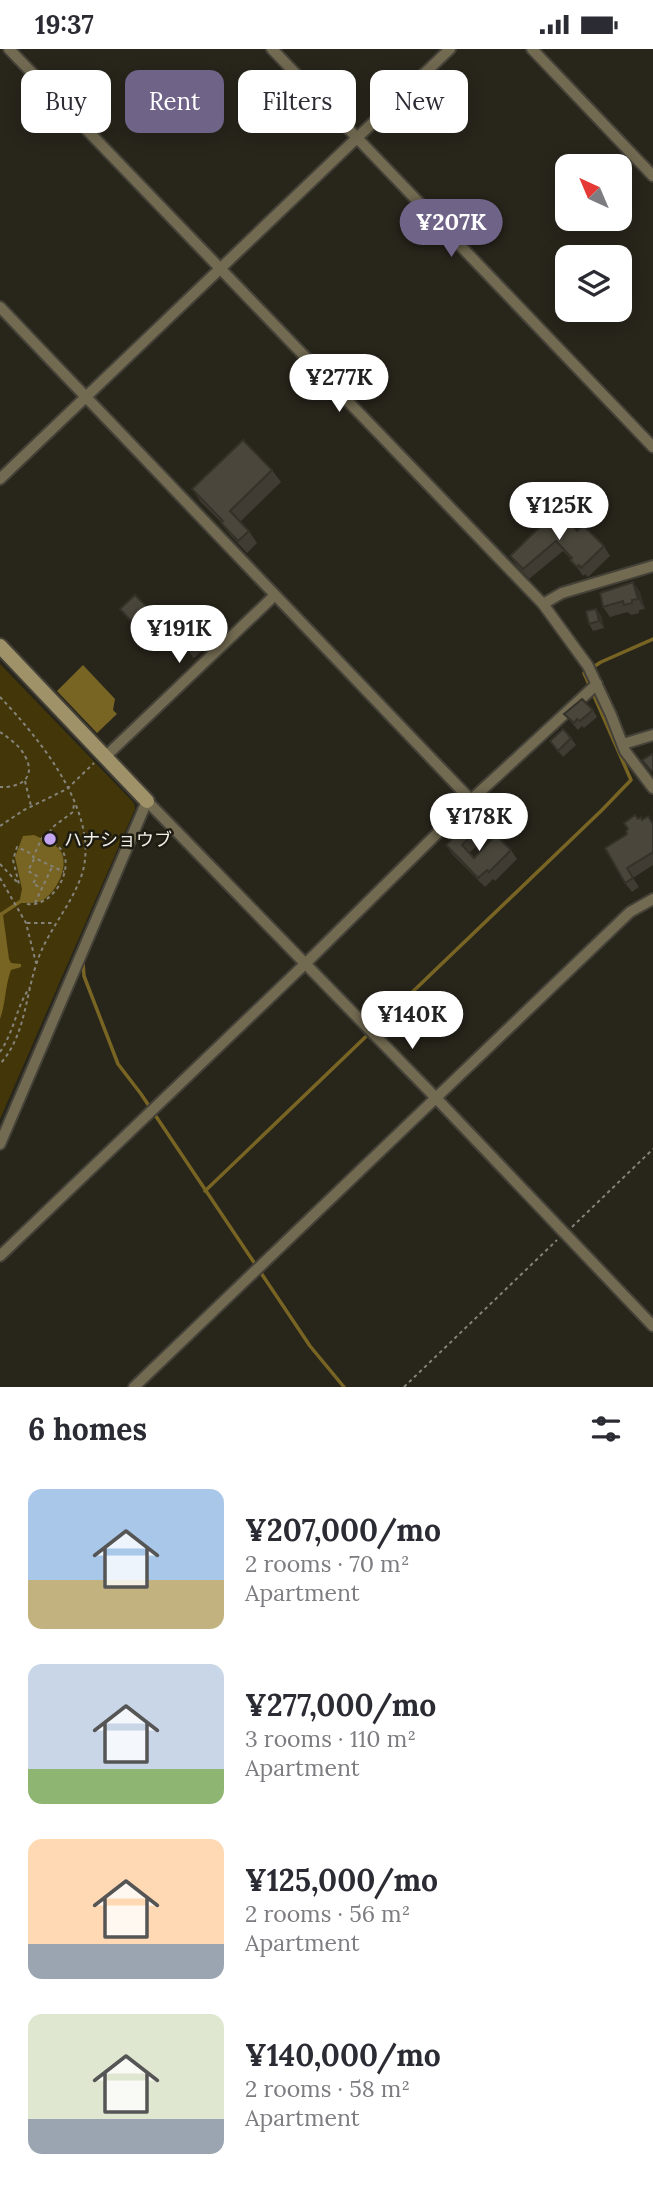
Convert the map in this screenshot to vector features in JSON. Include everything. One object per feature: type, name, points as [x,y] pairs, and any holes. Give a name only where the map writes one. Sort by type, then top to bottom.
[{"type":"street","points":[[9,49],[543,604],[574,644],[597,684],[625,751],[653,787]]},
{"type":"street","points":[[272,49],[653,447]]},
{"type":"street","points":[[0,479],[450,49]]},
{"type":"street","points":[[532,49],[653,176]]},
{"type":"street","points":[[0,307],[471,800]]},
{"type":"street","points":[[543,604],[562,593],[653,566]]},
{"type":"street","points":[[101,758],[274,596]]},
{"type":"street","points":[[0,646],[101,758],[436,1098],[653,1326]]},
{"type":"street","points":[[0,1256],[305,964],[471,800],[597,684]]},
{"type":"street","points":[[623,744],[653,736]]},
{"type":"street","points":[[0,1144],[146,801]]},
{"type":"street","points":[[134,1387],[629,912],[653,899]]},
{"type":"path","points":[[0,697],[39,742],[56,768],[74,804],[83,832],[85,852],[83,873],[36,963],[25,1013],[16,1038],[0,1064]]},
{"type":"path","points":[[0,732],[16,744],[26,757],[29,770],[25,781],[18,786],[0,787]]},
{"type":"path","points":[[0,826],[67,789],[101,758]]},
{"type":"path","points":[[25,781],[32,807]]},
{"type":"path","points":[[42,888],[33,884],[37,876],[28,871],[43,838],[73,812],[74,804]]},
{"type":"path","points":[[27,904],[34,906],[49,898],[65,872],[62,851],[43,838]]},
{"type":"path","points":[[0,864],[19,884],[13,860],[17,847],[65,872]]},
{"type":"path","points":[[34,906],[52,866]]},
{"type":"path","points":[[0,878],[26,923],[36,963]]},
{"type":"path","points":[[26,923],[55,923]]},
{"type":"path","points":[[0,1052],[12,1031],[21,1000],[31,986]]},
{"type":"path","points":[[404,1387],[653,1149]]},
{"type":"shaded area","points":[[0,664],[134,803],[135,809],[0,1119]]},
{"type":"shaded area","points":[[83,665],[115,699],[113,710],[117,714],[97,733],[57,691]]},
{"type":"shaded area","points":[[34,835],[59,849],[63,855],[63,871],[56,887],[45,899],[21,903],[22,889],[15,857],[23,836]]},
{"type":"shaded area","points":[[0,912],[3,915],[9,959],[11,963],[21,964],[21,967],[11,970],[0,1019]]},
{"type":"building","points":[[243,440],[272,470],[230,511],[249,531],[238,541],[192,489]]},
{"type":"building","points":[[557,510],[577,531],[583,525],[604,546],[581,568],[570,560],[572,558],[556,541],[523,569],[510,556]]},
{"type":"building","points":[[633,582],[638,599],[624,605],[623,601],[603,607],[600,593]]},
{"type":"building","points":[[135,595],[146,606],[131,621],[120,609]]},
{"type":"building","points":[[596,609],[599,621],[589,624],[586,611]]},
{"type":"building","points":[[196,627],[205,636],[189,651],[180,642]]},
{"type":"building","points":[[582,699],[593,710],[574,723],[564,714]]},
{"type":"building","points":[[563,729],[571,738],[558,751],[550,741]]},
{"type":"building","points":[[652,754],[653,770],[651,771],[642,760]]},
{"type":"building","points":[[635,815],[642,820],[648,816],[653,824],[653,852],[627,868],[633,878],[625,883],[605,848],[627,834],[628,829],[624,823]]},
{"type":"building","points":[[464,827],[472,835],[462,845],[474,858],[496,835],[511,850],[489,872],[487,870],[478,878],[446,845]]},
{"type":"waterway","points":[[205,1191],[631,780],[584,673],[601,662],[653,639]]},
{"type":"waterway","points":[[0,915],[21,901]]},
{"type":"waterway","points":[[83,962],[84,976],[118,1064],[141,1094],[310,1346],[344,1387]]},
{"type":"place","name":"ハナショウブ","points":[[50,839]]}]
